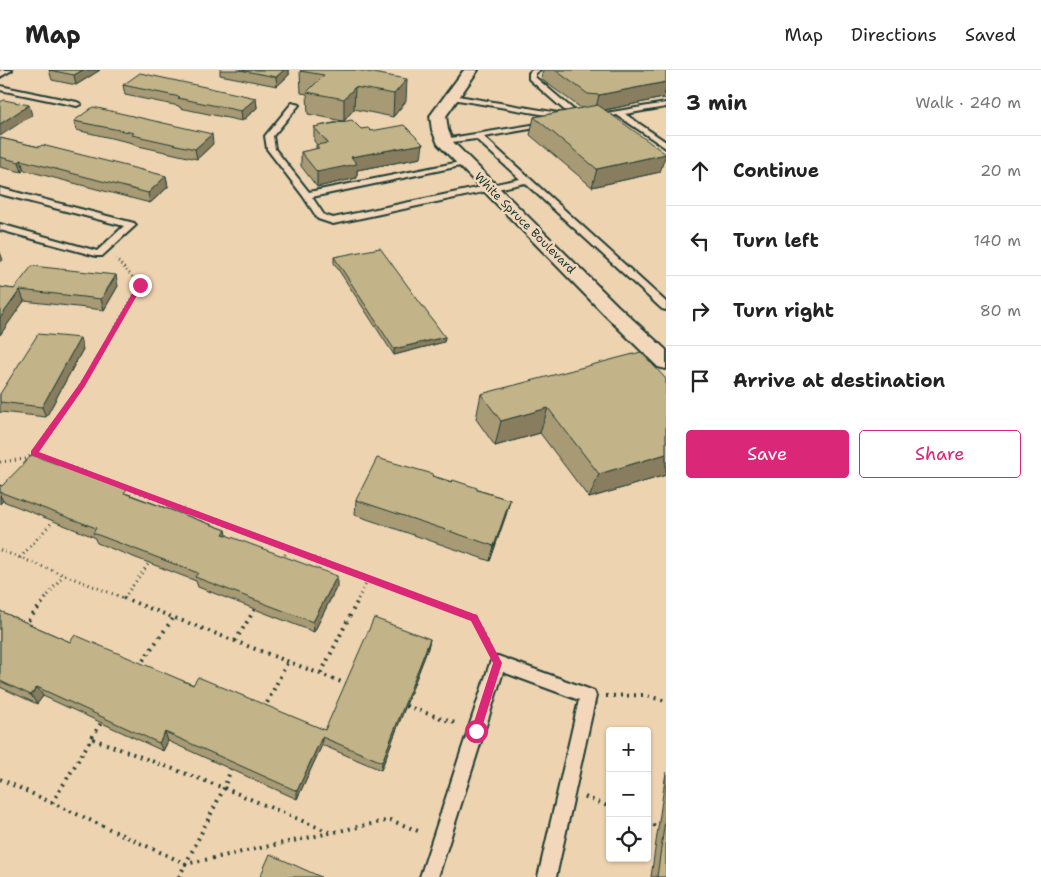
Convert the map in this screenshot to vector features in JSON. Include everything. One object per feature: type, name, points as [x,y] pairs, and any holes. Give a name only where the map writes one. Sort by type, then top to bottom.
[{"type":"street","points":[[0,73],[5,70]]},
{"type":"street","name":"White Spruce Boulevard","points":[[472,70],[438,116],[444,141],[662,354]]},
{"type":"lane","points":[[537,70],[532,73],[531,78],[579,119]]},
{"type":"lane","points":[[0,88],[77,104]]},
{"type":"lane","points":[[452,97],[579,119]]},
{"type":"lane","points":[[295,105],[269,136],[271,149],[307,195],[320,217],[333,220],[526,180]]},
{"type":"lane","points":[[444,141],[666,105]]},
{"type":"lane","points":[[618,113],[666,146]]},
{"type":"lane","points":[[478,136],[666,307]]},
{"type":"lane","points":[[307,195],[465,163]]},
{"type":"lane","points":[[0,191],[131,225],[99,254],[0,227]]},
{"type":"lane","points":[[429,877],[498,663],[588,696],[547,877]]},
{"type":"path","points":[[0,462],[26,459],[34,453],[82,384],[140,285],[110,252]]},
{"type":"path","points":[[34,453],[474,618],[498,663]]},
{"type":"path","points":[[87,478],[90,474]]},
{"type":"path","points":[[181,516],[185,510]]},
{"type":"path","points":[[20,558],[53,521]]},
{"type":"path","points":[[279,564],[289,549]]},
{"type":"path","points":[[1,551],[349,684]]},
{"type":"path","points":[[124,598],[149,563]]},
{"type":"path","points":[[22,628],[63,574]]},
{"type":"path","points":[[321,673],[369,578]]},
{"type":"path","points":[[235,640],[255,609]]},
{"type":"path","points":[[137,669],[174,617]]},
{"type":"path","points":[[262,712],[288,661]]},
{"type":"path","points":[[588,696],[643,694],[666,701]]},
{"type":"path","points":[[406,706],[476,731]]},
{"type":"path","points":[[52,802],[101,723]]},
{"type":"path","points":[[92,739],[224,788],[330,832]]},
{"type":"path","points":[[179,877],[224,788],[231,769]]},
{"type":"path","points":[[0,779],[186,864],[390,820],[441,839]]},
{"type":"path","points":[[651,824],[658,827]]},
{"type":"building","points":[[49,70],[83,70],[74,75]]},
{"type":"building","points":[[240,70],[284,70],[276,77]]},
{"type":"building","points":[[301,70],[356,70],[407,79],[394,94],[355,87],[344,99],[307,92],[324,75]]},
{"type":"building","points":[[555,70],[666,70],[666,82],[599,95],[588,94]]},
{"type":"building","points":[[140,73],[256,98],[241,111],[123,85]]},
{"type":"building","points":[[4,100],[29,105],[0,124],[0,102]]},
{"type":"building","points":[[598,105],[666,154],[597,169],[534,117]]},
{"type":"building","points":[[93,107],[212,134],[195,149],[132,135],[134,133],[74,121]]},
{"type":"building","points":[[352,120],[361,129],[368,128],[371,131],[404,125],[423,144],[351,157],[357,164],[317,172],[301,152],[319,148],[316,145],[328,143],[314,127]]},
{"type":"building","points":[[0,138],[39,147],[42,145],[166,176],[148,193],[21,160],[19,162],[0,157]]},
{"type":"building","points":[[380,248],[445,337],[394,349],[334,257]]},
{"type":"building","points":[[32,266],[116,275],[101,299],[20,290],[0,318],[0,287],[14,289]]},
{"type":"building","points":[[38,334],[80,338],[42,407],[0,402],[0,394]]},
{"type":"building","points":[[641,352],[666,379],[666,454],[599,474],[548,408],[501,421],[481,394]]},
{"type":"building","points":[[32,455],[127,489],[124,493],[226,530],[223,534],[337,576],[313,622],[195,577],[198,573],[93,533],[96,528],[0,492],[0,485],[2,486]]},
{"type":"building","points":[[377,458],[433,474],[432,476],[451,482],[453,480],[510,500],[494,546],[356,500]]},
{"type":"building","points":[[0,611],[70,642],[75,635],[193,685],[198,677],[325,730],[374,618],[430,639],[382,762],[322,737],[297,791],[165,732],[159,743],[37,687],[31,695],[0,681]]},
{"type":"building","points":[[666,813],[666,877],[657,877]]},
{"type":"building","points":[[270,854],[321,877],[260,877]]},
{"type":"route","points":[[140,285],[82,384],[34,453],[474,618],[498,663],[476,731]]}]
